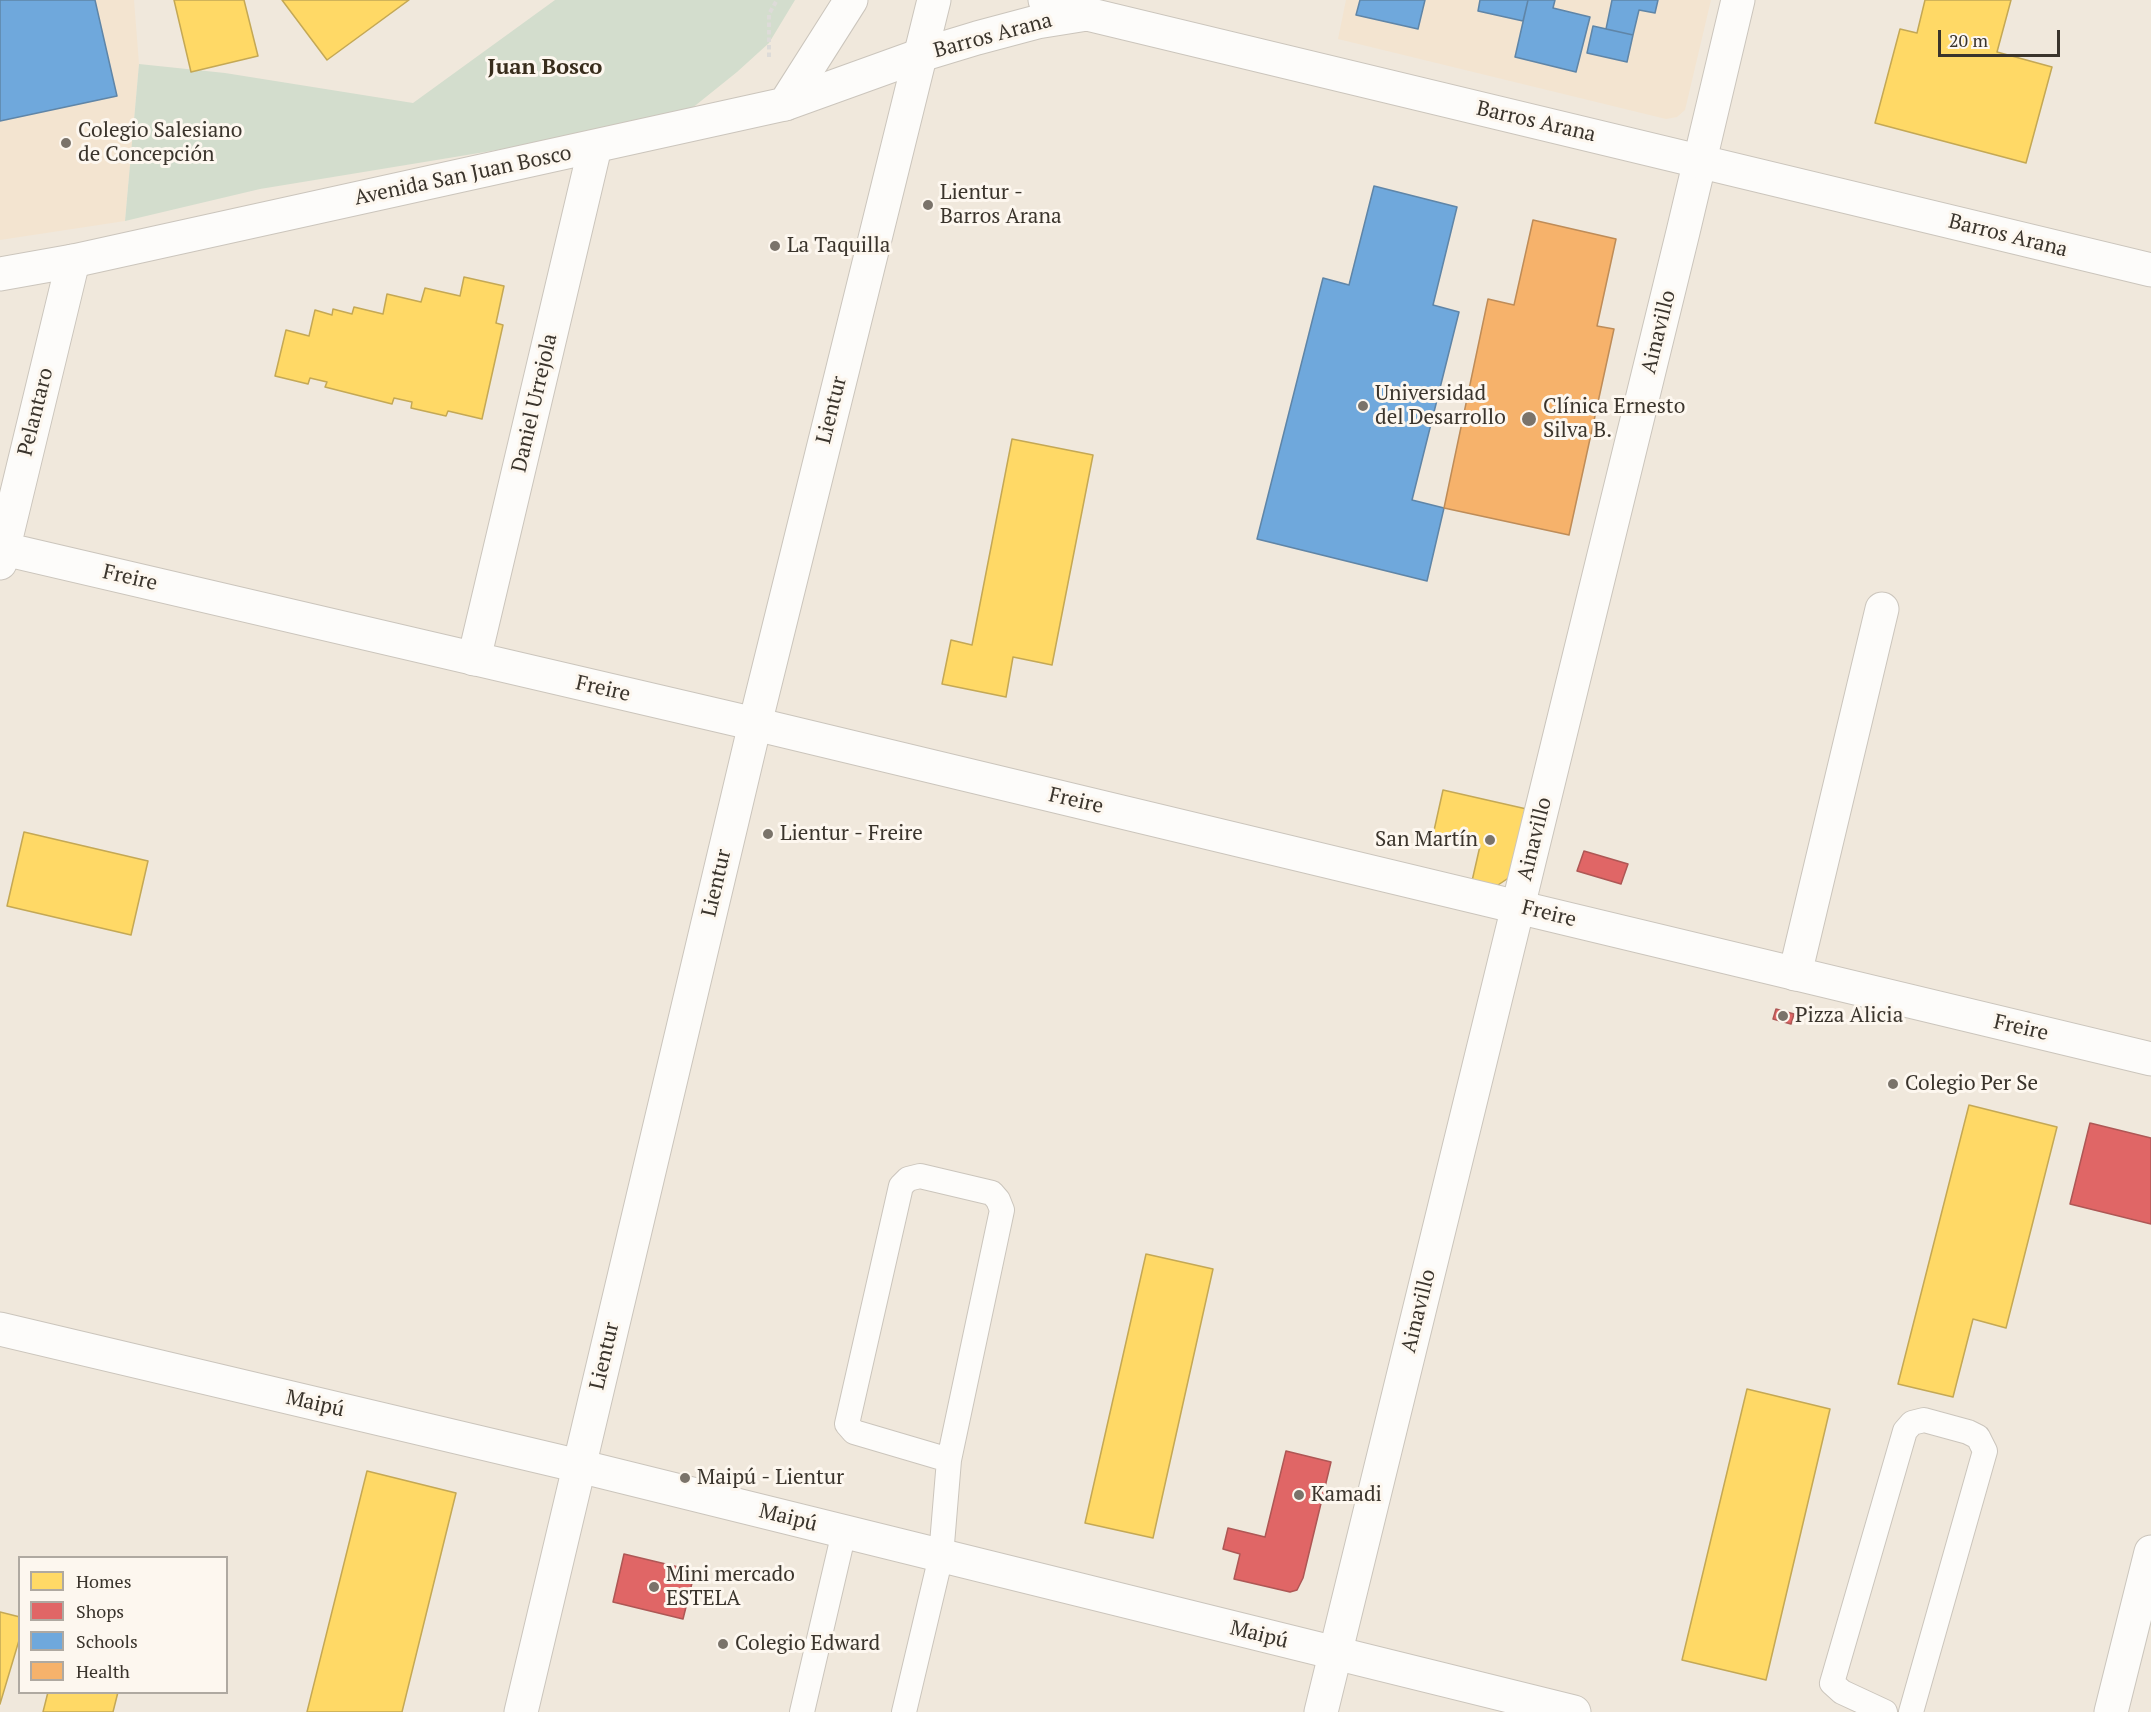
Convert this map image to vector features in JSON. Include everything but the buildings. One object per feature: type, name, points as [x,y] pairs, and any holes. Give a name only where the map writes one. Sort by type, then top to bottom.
[{"type":"main road","points":[[785,105],[851,0]]},
{"type":"main road","name":"Lientur","points":[[521,1712],[755,724],[934,0]]},
{"type":"main road","points":[[1045,0],[1087,14]]},
{"type":"main road","name":"Ainavillo","points":[[1321,1712],[1701,161],[1738,0]]},
{"type":"main road","name":"Barros Arana","points":[[921,55],[1037,22],[1087,14],[2151,270]]},
{"type":"main road","name":"Avenida San Juan Bosco","points":[[0,274],[73,261],[785,105],[921,55]]},
{"type":"main road","name":"Daniel Urrejola","points":[[474,659],[596,147]]},
{"type":"main road","name":"Pelantaro","points":[[1,553],[73,261]]},
{"type":"main road","name":"Freire","points":[[1,553],[755,724],[2151,1059]]},
{"type":"main road","points":[[1795,974],[1882,609]]},
{"type":"main road","name":"Maipú","points":[[0,1329],[579,1466],[1574,1712]]},
{"type":"main road","points":[[2110,1712],[2151,1552]]},
{"type":"lane","points":[[904,1712],[941,1556],[949,1460],[1002,1210],[992,1193],[920,1176],[908,1179],[902,1186],[847,1424],[854,1432],[949,1460]]},
{"type":"lane","points":[[1886,1712],[1842,1692],[1833,1683],[1905,1431],[1912,1423],[1924,1420],[1978,1437],[1985,1451],[1911,1712]]},
{"type":"lane","points":[[802,1712],[844,1532]]},
{"type":"shaded area","name":"Colegio Salesiano de Concepción","points":[[0,0],[134,0],[139,64],[125,221],[0,240]]},
{"type":"shaded area","points":[[1346,0],[1711,0],[1685,110],[1677,117],[1666,119],[1338,39]]},
{"type":"green space","points":[[555,0],[795,0],[769,43],[691,109],[625,129],[260,189],[125,221],[139,64],[225,73],[413,103]]},
{"type":"place","name":"Colegio Salesiano de Concepción","points":[[66,143]]},
{"type":"place","name":"Lientur - Barros Arana","points":[[928,205]]},
{"type":"place","name":"La Taquilla","points":[[775,246]]},
{"type":"place","name":"Universidad del Desarrollo","points":[[1363,406]]},
{"type":"place","name":"Clínica Ernesto Silva B.","points":[[1529,419]]},
{"type":"place","name":"Lientur - Freire","points":[[768,834]]},
{"type":"place","name":"San Martín","points":[[1490,840]]},
{"type":"place","name":"Pizza Alicia","points":[[1783,1016]]},
{"type":"place","name":"Colegio Per Se","points":[[1893,1084]]},
{"type":"place","name":"Maipú - Lientur","points":[[685,1478]]},
{"type":"place","name":"Kamadi","points":[[1299,1495]]},
{"type":"place","name":"Mini mercado ESTELA","points":[[654,1587]]},
{"type":"place","name":"Colegio Edward","points":[[723,1644]]},
{"type":"district","name":"Juan Bosco","points":[[545,68]]}]
